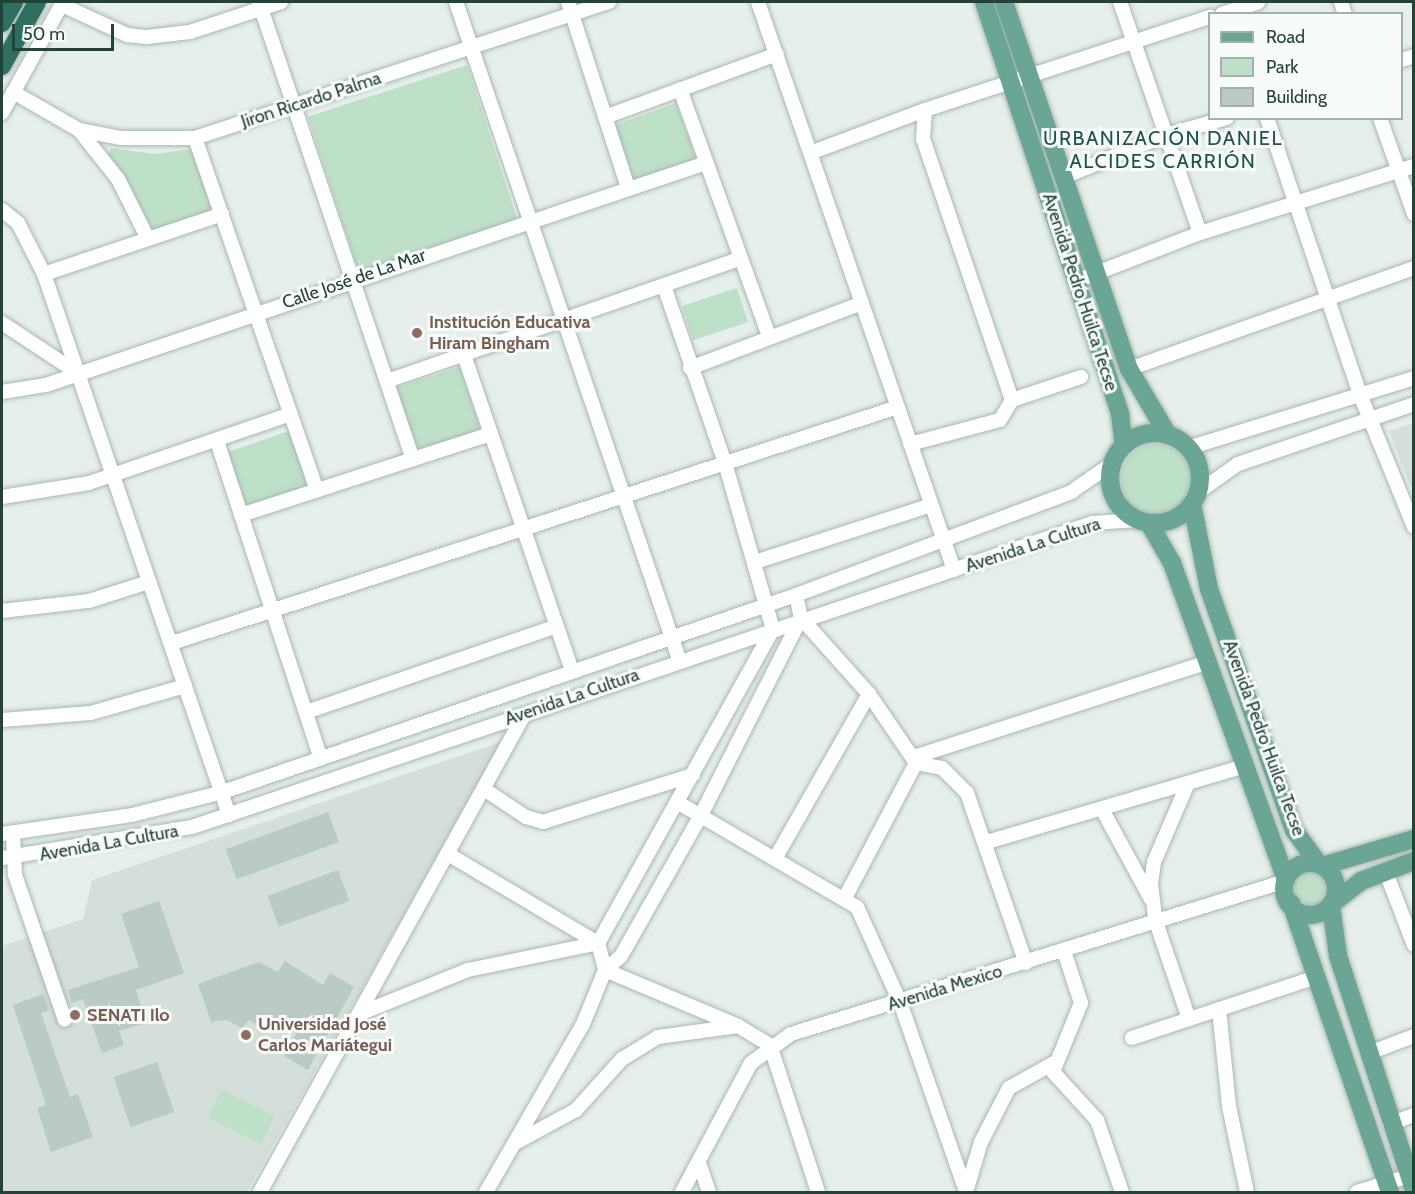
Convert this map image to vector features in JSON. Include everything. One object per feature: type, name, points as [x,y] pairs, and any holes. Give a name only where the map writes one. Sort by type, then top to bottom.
[{"type":"highway","points":[[2,23],[14,2]]},
{"type":"highway","points":[[2,66],[37,2]]},
{"type":"main road","name":"Avenida Pedro Huilca Tecse","points":[[984,2],[1120,414],[1124,446]]},
{"type":"main road","name":"Avenida Pedro Huilca Tecse","points":[[1004,2],[1129,369],[1168,435]]},
{"type":"main road","points":[[1145,435],[1168,435],[1188,448],[1199,469],[1195,499],[1173,519],[1144,522],[1114,496],[1113,463],[1124,446],[1145,435]]},
{"type":"main road","name":"Avenida Pedro Huilca Tecse","points":[[1195,499],[1209,589],[1294,830],[1320,865]]},
{"type":"main road","name":"Avenida Pedro Huilca Tecse","points":[[1144,522],[1172,563],[1286,880]]},
{"type":"main road","points":[[1388,1188],[1291,903],[1286,880],[1296,865],[1320,865],[1413,839]]},
{"type":"main road","points":[[1291,903],[1312,916],[1385,870],[1413,861]]},
{"type":"main road","points":[[1320,865],[1332,879],[1332,904],[1338,956],[1390,1124],[1411,1183]]},
{"type":"street","points":[[2,113],[63,3],[127,34],[147,37],[190,32],[260,5],[280,2]]},
{"type":"street","points":[[456,2],[526,221],[678,659]]},
{"type":"street","name":"Jiron Ricardo Palma","points":[[13,92],[79,130],[121,138],[195,138],[472,49],[570,8],[609,2]]},
{"type":"street","points":[[758,2],[954,570]]},
{"type":"street","points":[[1120,2],[1200,232]]},
{"type":"street","points":[[1228,10],[1258,2]]},
{"type":"street","points":[[260,5],[413,459]]},
{"type":"street","points":[[570,8],[628,189]]},
{"type":"street","points":[[810,153],[925,110],[1030,77],[1133,39],[1208,17]]},
{"type":"street","points":[[605,117],[777,54]]},
{"type":"street","points":[[680,89],[769,336]]},
{"type":"street","points":[[925,110],[923,139],[1012,400]]},
{"type":"street","points":[[1064,177],[1166,135],[1220,120]]},
{"type":"street","points":[[1268,120],[1330,299],[1361,397],[1413,527]]},
{"type":"street","points":[[1381,120],[1413,214]]},
{"type":"street","points":[[79,130],[118,179],[148,239]]},
{"type":"street","points":[[195,138],[317,490]]},
{"type":"street","name":"Calle José de La Mar","points":[[2,392],[79,374],[352,279],[706,164]]},
{"type":"street","points":[[1076,281],[1200,232],[1297,206],[1413,166]]},
{"type":"street","points":[[2,210],[18,223],[44,274],[229,815]]},
{"type":"street","points":[[44,274],[222,214]]},
{"type":"street","points":[[387,381],[740,259]]},
{"type":"street","points":[[1129,369],[1413,268]]},
{"type":"street","points":[[605,970],[598,943],[693,775],[772,628],[768,603],[725,463],[690,368],[664,286]]},
{"type":"street","points":[[690,368],[769,336],[862,303]]},
{"type":"street","points":[[2,323],[79,374]]},
{"type":"street","points":[[464,355],[572,668]]},
{"type":"street","points":[[910,444],[994,423],[1012,400],[1081,377]]},
{"type":"street","points":[[1188,448],[1361,397],[1413,378]]},
{"type":"street","points":[[1195,499],[1238,464],[1413,404]]},
{"type":"street","points":[[172,643],[273,608],[623,499],[898,407]]},
{"type":"street","points":[[2,497],[44,494],[113,475],[291,414]]},
{"type":"street","points":[[241,515],[491,434]]},
{"type":"street","points":[[217,441],[320,757]]},
{"type":"street","name":"Avenida La Cultura","points":[[7,834],[132,815],[223,792],[572,668],[796,595],[1071,492],[1113,463]]},
{"type":"street","points":[[754,562],[931,505]]},
{"type":"street","name":"Avenida La Cultura","points":[[7,858],[141,839],[229,815],[524,715],[678,659],[1092,523],[1144,522]]},
{"type":"street","points":[[2,610],[89,601],[149,582]]},
{"type":"street","points":[[796,595],[801,618],[869,694],[915,760],[942,768],[953,776],[977,811],[1026,963]]},
{"type":"street","points":[[486,1192],[583,1024],[605,970],[621,956],[700,815],[801,618]]},
{"type":"street","points":[[306,712],[557,626]]},
{"type":"street","points":[[846,896],[915,760],[1209,663]]},
{"type":"street","points":[[2,720],[91,713],[185,686]]},
{"type":"street","points":[[776,857],[869,694]]},
{"type":"street","points":[[260,1192],[364,1012],[524,715]]},
{"type":"street","points":[[987,842],[1103,811],[1245,766]]},
{"type":"street","points":[[484,789],[526,817],[543,822],[693,775]]},
{"type":"street","points":[[1188,783],[1154,862],[1152,901],[1156,922],[1189,1019]]},
{"type":"street","points":[[677,802],[846,896],[868,921],[900,1002],[966,1192]]},
{"type":"street","points":[[1103,811],[1152,901]]},
{"type":"street","points":[[7,834],[7,858],[65,1020]]},
{"type":"street","points":[[448,854],[598,943]]},
{"type":"street","points":[[1385,870],[1413,945]]},
{"type":"street","name":"Avenida Mexico","points":[[682,1192],[751,1064],[770,1045],[791,1034],[1026,963],[1286,880]]},
{"type":"street","points":[[364,1012],[468,970],[598,943]]},
{"type":"street","points":[[966,1192],[981,1142],[1009,1088],[1054,1063],[1075,1029],[1081,1003],[1064,951]]},
{"type":"street","points":[[605,970],[738,1026],[770,1045],[818,1192]]},
{"type":"street","points":[[1132,1038],[1316,977]]},
{"type":"street","points":[[1219,1009],[1229,1106],[1248,1192]]},
{"type":"street","points":[[515,1143],[576,1110],[622,1059],[658,1037],[738,1026]]},
{"type":"street","points":[[1369,1053],[1413,1036]]},
{"type":"street","points":[[1054,1063],[1057,1081],[1097,1120],[1122,1192]]},
{"type":"street","points":[[1390,1124],[1413,1115]]},
{"type":"street","points":[[699,1163],[709,1192]]},
{"type":"street","points":[[1357,1192],[1411,1183]]},
{"type":"shaded area","points":[[1414,423],[1413,493],[1389,431]]},
{"type":"shaded area","name":"Universidad José Carlos Mariátegui","points":[[501,742],[247,1192],[2,1192],[2,946],[83,919],[92,880]]},
{"type":"green space","points":[[467,65],[518,222],[359,274],[308,117]]},
{"type":"green space","points":[[676,103],[699,166],[637,189],[614,126]]},
{"type":"green space","points":[[111,148],[155,154],[192,149],[214,217],[151,237],[108,157]]},
{"type":"green space","points":[[737,288],[748,322],[693,340],[682,306]]},
{"type":"green space","points":[[460,367],[483,437],[417,459],[394,388]]},
{"type":"green space","points":[[289,431],[310,492],[248,514],[227,452]]},
{"type":"green space","points":[[1156,444],[1169,447],[1181,454],[1188,466],[1191,479],[1188,492],[1181,504],[1169,511],[1156,514],[1143,511],[1131,504],[1124,492],[1121,479],[1124,466],[1131,454],[1143,447]]},
{"type":"green space","points":[[1310,871],[1323,877],[1329,890],[1323,903],[1310,909],[1297,903],[1291,890],[1297,877]]},
{"type":"green space","points":[[221,1090],[275,1116],[261,1144],[207,1118]]},
{"type":"building","points":[[328,812],[339,842],[237,879],[226,849]]},
{"type":"building","points":[[338,870],[349,901],[279,927],[268,896]]},
{"type":"building","points":[[159,901],[184,973],[136,990],[146,1023],[119,1031],[124,1045],[102,1053],[83,999],[72,1003],[68,990],[139,967],[121,914]]},
{"type":"building","points":[[285,961],[323,985],[330,973],[354,987],[308,1070],[284,1056],[298,1030],[275,1018],[267,1031],[249,1020],[242,1028],[227,1020],[211,1022],[198,984],[259,962],[278,972]]},
{"type":"building","points":[[43,994],[49,1010],[41,1013],[70,1097],[78,1094],[93,1137],[51,1152],[37,1108],[46,1105],[13,1005]]},
{"type":"building","points":[[157,1062],[174,1112],[131,1127],[114,1077]]},
{"type":"place","name":"Institución Educativa Hiram Bingham","points":[[417,333]]},
{"type":"place","name":"SENATI Ilo","points":[[75,1015]]},
{"type":"place","name":"Universidad José Carlos Mariátegui","points":[[246,1035]]},
{"type":"district","name":"URBANIZACIÓN DANIEL ALCIDES CARRIÓN","points":[[1163,150]]}]
